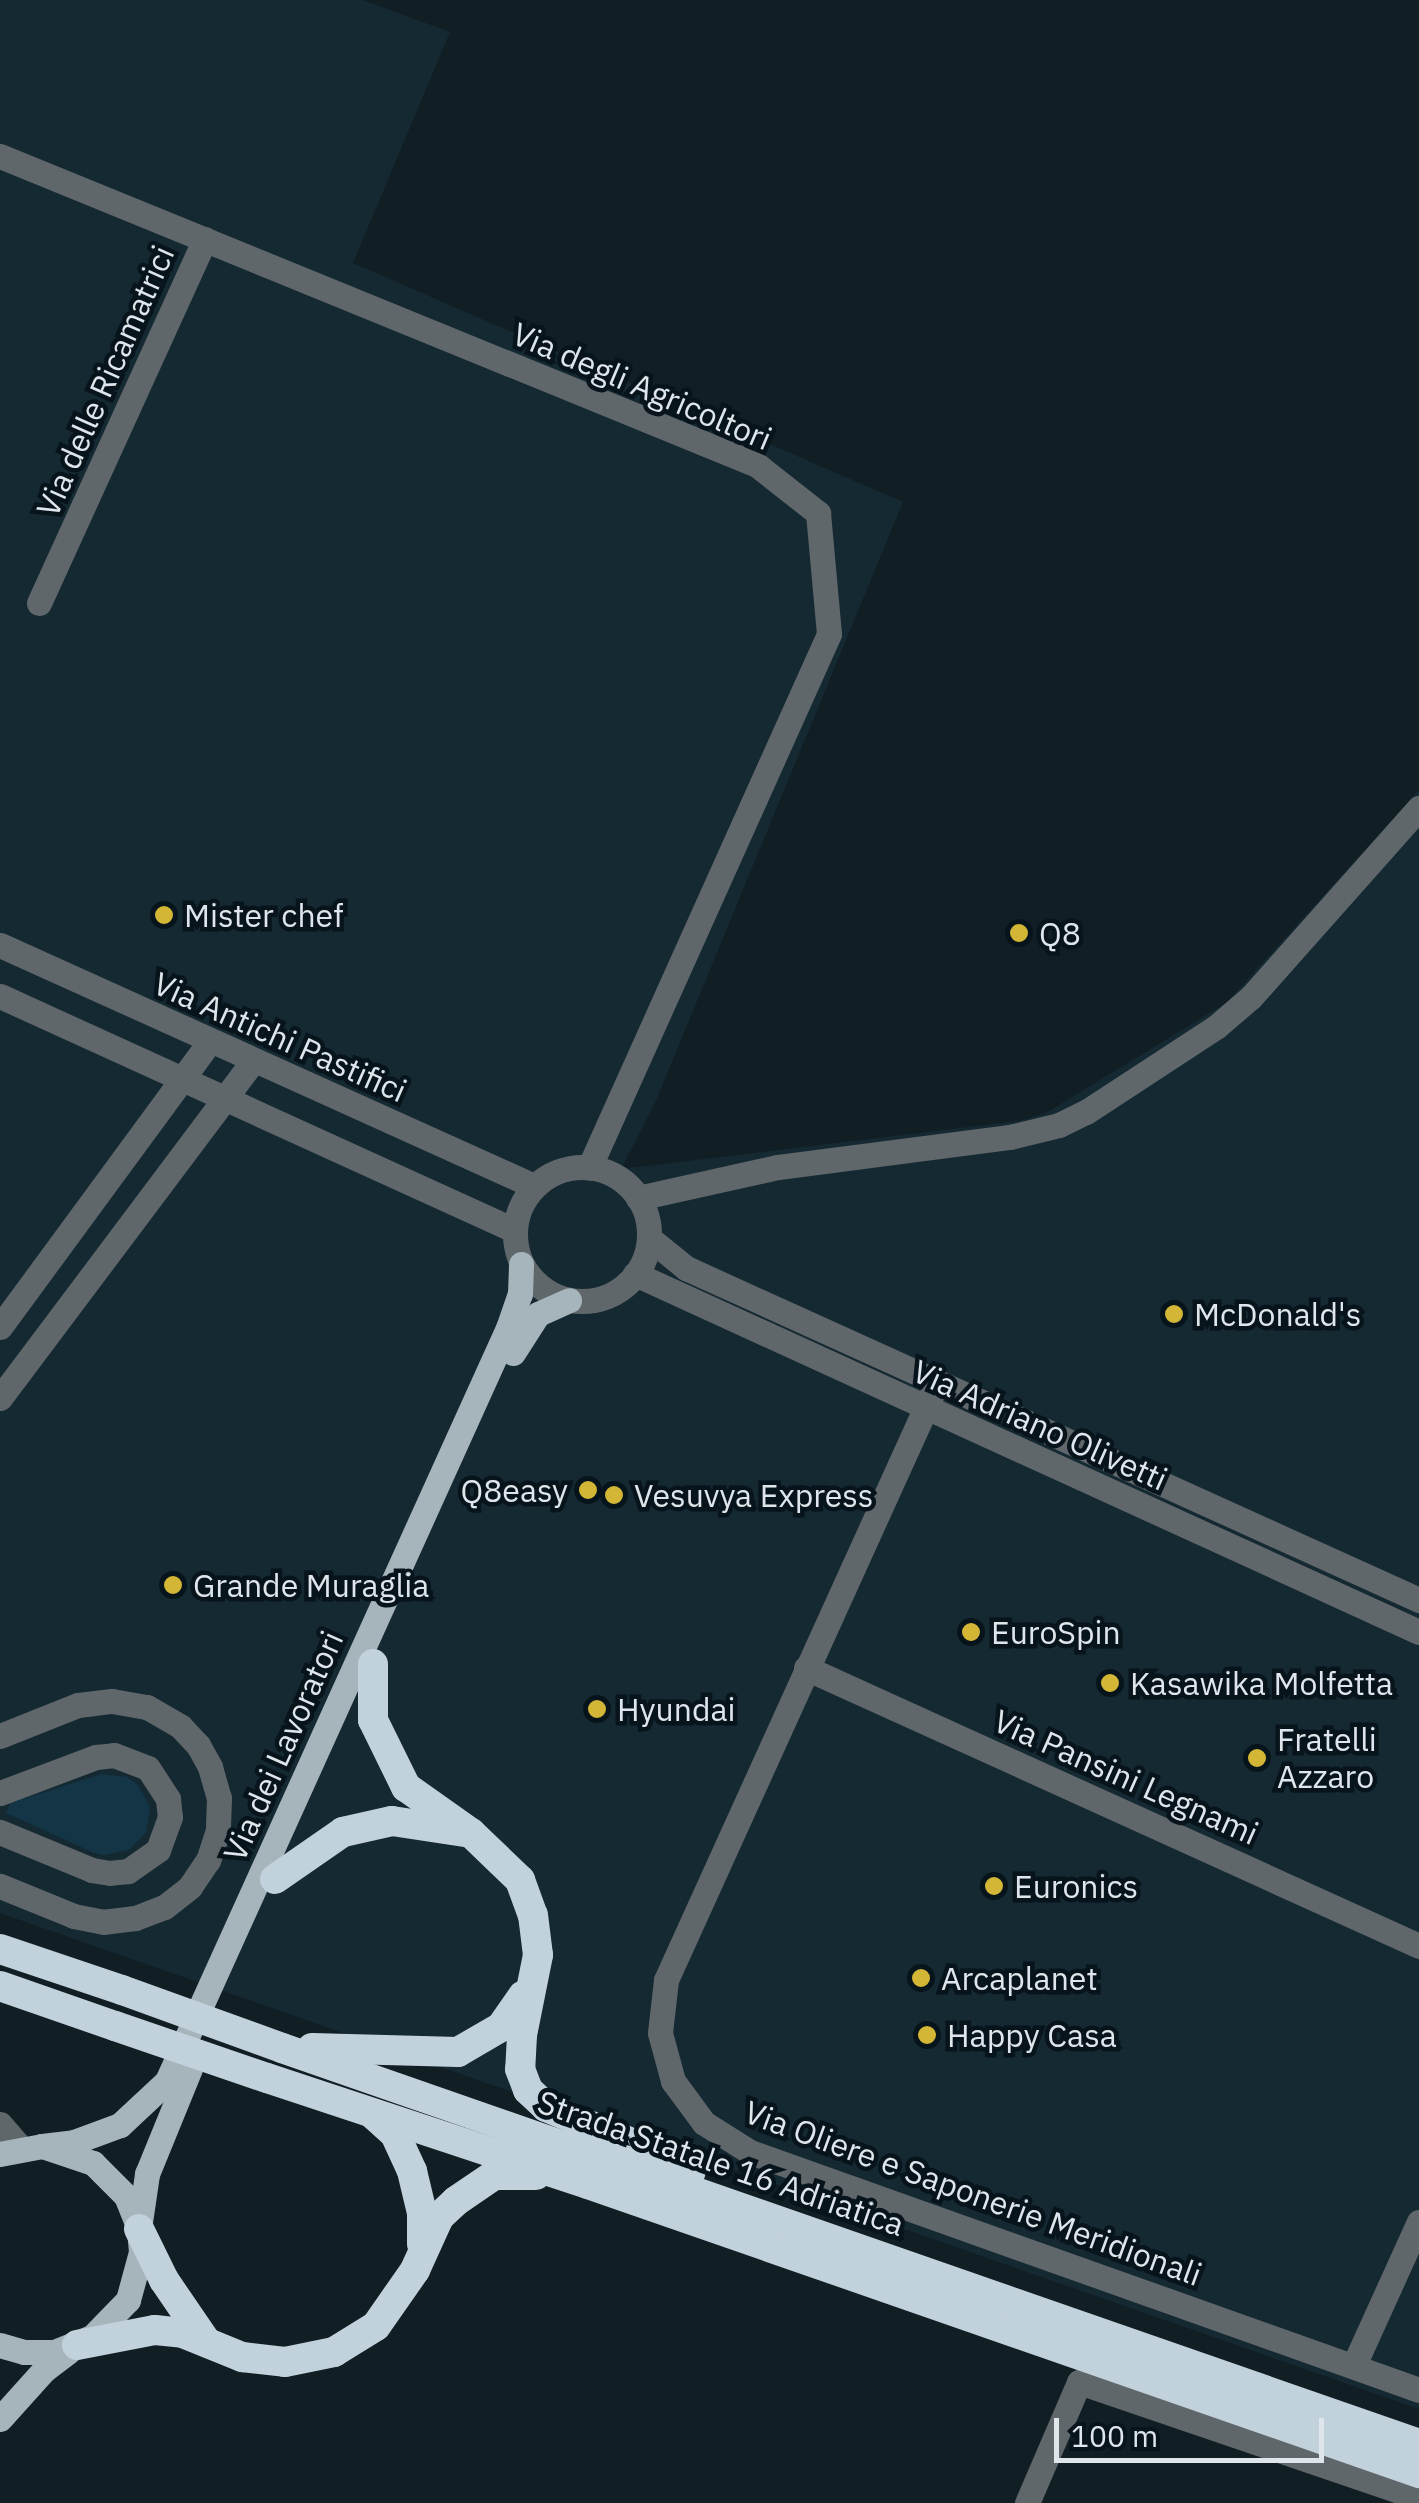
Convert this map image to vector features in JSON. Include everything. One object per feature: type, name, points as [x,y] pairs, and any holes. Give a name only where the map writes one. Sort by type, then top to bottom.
[{"type":"highway","points":[[372,1664],[373,1720],[406,1787],[471,1833],[520,1880],[534,1915],[538,1955],[520,2069],[528,2090],[546,2107],[639,2146],[769,2216]]},
{"type":"highway","points":[[276,1879],[343,1832],[392,1821],[471,1833]]},
{"type":"highway","name":"Strada Statale 16 Adriatica","points":[[0,1948],[1419,2444]]},
{"type":"highway","name":"Strada Statale 16 Adriatica","points":[[0,1986],[588,2184],[1419,2473]]},
{"type":"highway","points":[[282,2048],[458,2052],[501,2028],[531,1986]]},
{"type":"highway","points":[[372,2112],[396,2134],[412,2171],[422,2213],[422,2244],[415,2270]]},
{"type":"highway","points":[[77,2345],[156,2330],[205,2340],[242,2357],[285,2362],[334,2352],[376,2326],[415,2270],[439,2218],[494,2176],[520,2172],[588,2184]]},
{"type":"highway","points":[[139,2229],[164,2280],[205,2340]]},
{"type":"main road","points":[[516,1330],[522,1264]]},
{"type":"main road","points":[[516,1330],[538,1314],[569,1300]]},
{"type":"main road","name":"Via dei Lavoratori","points":[[175,2081],[276,1879],[516,1330]]},
{"type":"main road","name":"Via dei Lavoratori","points":[[175,2081],[516,1330]]},
{"type":"main road","points":[[21,2149],[74,2142],[120,2125],[175,2081]]},
{"type":"main road","points":[[0,2419],[44,2370],[107,2326],[128,2300],[140,2264],[139,2229],[148,2174],[175,2081]]},
{"type":"main road","points":[[21,2149],[73,2153],[101,2168],[126,2196],[139,2229]]},
{"type":"main road","points":[[0,2345],[37,2353],[77,2345]]},
{"type":"street","name":"Via degli Agricoltori","points":[[0,156],[757,465],[818,513],[829,634],[589,1168]]},
{"type":"street","name":"Via delle Ricamatrici","points":[[40,604],[205,239]]},
{"type":"street","points":[[638,1198],[778,1167],[1010,1137],[1086,1112],[1216,1027],[1251,997],[1419,808]]},
{"type":"street","name":"Via Antichi Pastifici","points":[[0,945],[534,1186]]},
{"type":"street","points":[[0,996],[514,1230]]},
{"type":"street","points":[[0,1328],[210,1040]]},
{"type":"street","points":[[0,1398],[253,1061]]},
{"type":"street","points":[[589,1168],[622,1180],[638,1198],[649,1238],[636,1274],[606,1296],[569,1300],[536,1284],[522,1264],[514,1230],[522,1202],[534,1186],[554,1173],[589,1168]]},
{"type":"street","name":"Via Adriano Olivetti","points":[[649,1238],[686,1268],[931,1397],[1419,1632]]},
{"type":"street","name":"Via Adriano Olivetti","points":[[636,1274],[1419,1600]]},
{"type":"street","name":"Via Oliere e Saponerie Meridionali","points":[[931,1397],[666,1980],[660,2033],[673,2082],[704,2123],[750,2152],[1419,2390]]},
{"type":"street","name":"Via Pansini Legnami","points":[[806,1668],[1419,1946]]},
{"type":"street","points":[[0,1736],[78,1705],[112,1701],[147,1708],[181,1727],[198,1745],[210,1766],[219,1798],[218,1830],[208,1860],[190,1887],[164,1907],[135,1918],[104,1922],[74,1916],[0,1886]]},
{"type":"street","points":[[0,1793],[96,1757],[114,1755],[148,1768],[168,1799],[170,1817],[166,1835],[144,1863],[110,1874],[0,1832]]},
{"type":"street","points":[[0,2124],[21,2149]]},
{"type":"street","points":[[1354,2365],[1419,2222]]},
{"type":"street","points":[[1028,2503],[1079,2382],[1419,2498]]},
{"type":"shaded area","points":[[0,0],[363,0],[450,32],[353,263],[903,502],[655,1103],[621,1169],[1019,1121],[1046,1113],[1226,1003],[1419,790],[1419,2409],[0,1913]]},
{"type":"shaded area","points":[[102,1774],[127,1777],[138,1785],[150,1807],[146,1832],[129,1850],[104,1855],[92,1852],[6,1813],[10,1803]]},
{"type":"place","name":"Mister chef","points":[[164,915]]},
{"type":"place","name":"Q8","points":[[1019,933]]},
{"type":"place","name":"McDonald's","points":[[1174,1314]]},
{"type":"place","name":"Q8easy","points":[[588,1490]]},
{"type":"place","name":"Vesuvya Express","points":[[614,1495]]},
{"type":"place","name":"Grande Muraglia","points":[[173,1585]]},
{"type":"place","name":"EuroSpin","points":[[971,1632]]},
{"type":"place","name":"Kasawika Molfetta","points":[[1110,1683]]},
{"type":"place","name":"Hyundai","points":[[597,1709]]},
{"type":"place","name":"Fratelli Azzaro","points":[[1257,1758]]},
{"type":"place","name":"Euronics","points":[[994,1886]]},
{"type":"place","name":"Arcaplanet","points":[[921,1978]]},
{"type":"place","name":"Happy Casa","points":[[927,2035]]}]
